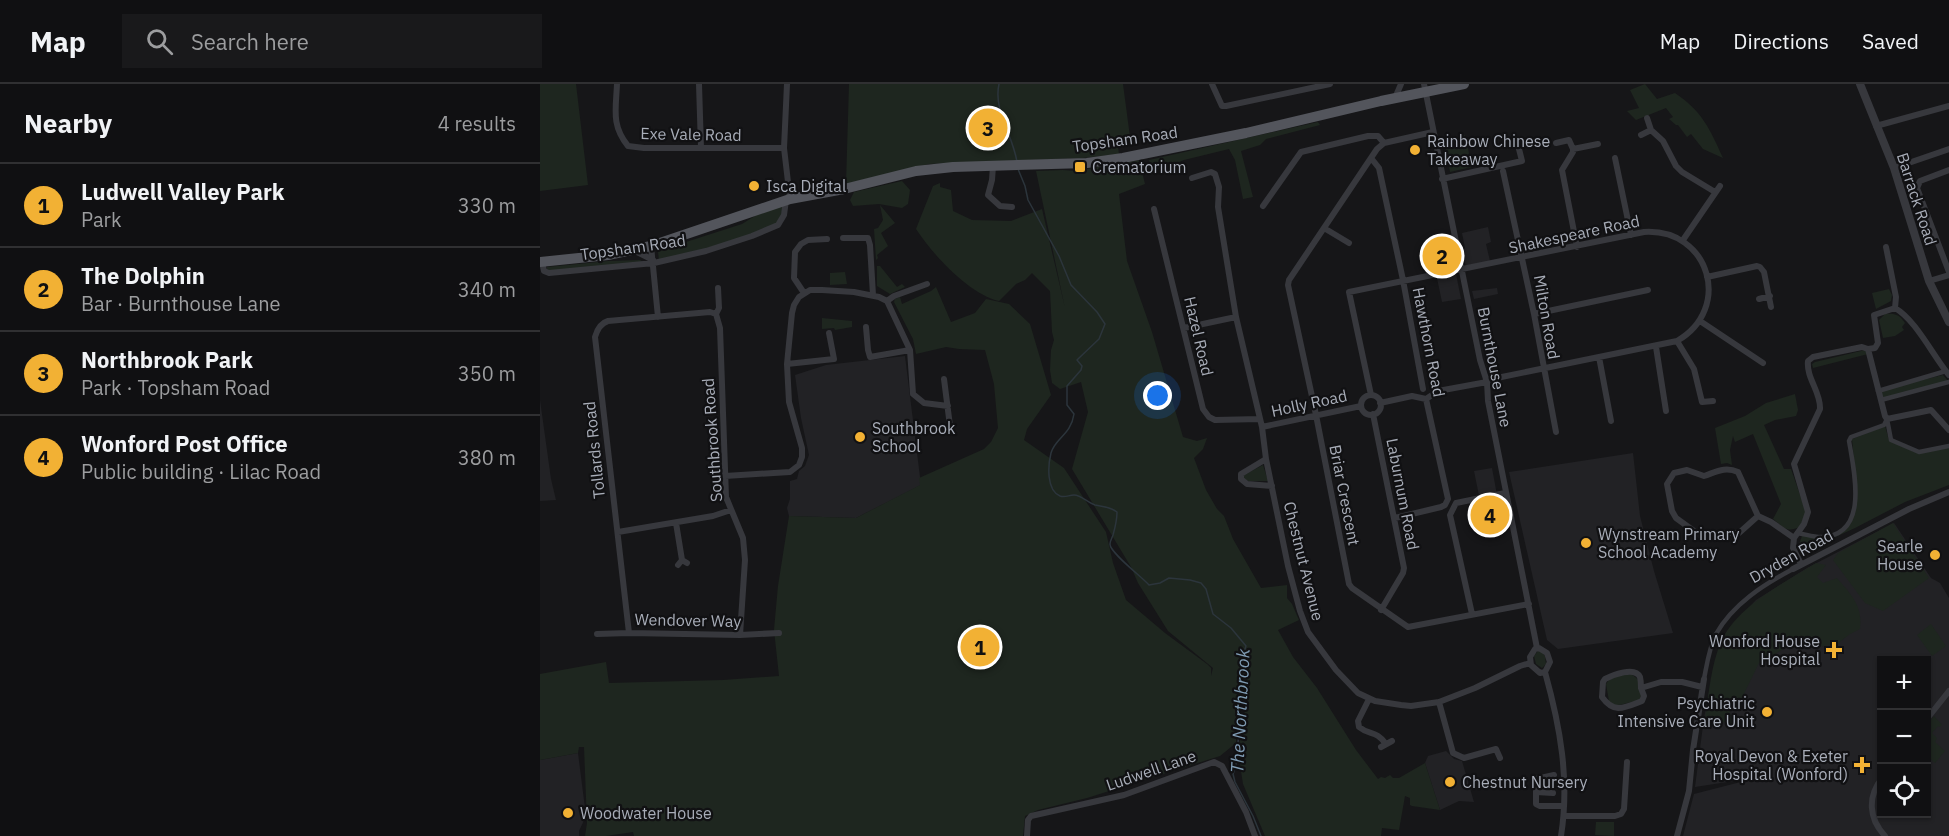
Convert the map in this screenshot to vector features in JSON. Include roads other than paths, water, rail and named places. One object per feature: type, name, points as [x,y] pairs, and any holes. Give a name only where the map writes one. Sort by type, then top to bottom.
[{"type":"main road","name":"Topsham Road","points":[[541,262],[608,255],[651,246],[788,200],[916,171],[934,168],[1087,163],[1123,158],[1246,133],[1395,98],[1425,88],[1464,84]]},
{"type":"street","name":"Exe Vale Road","points":[[617,84],[617,128],[619,135],[628,146],[784,148]]},
{"type":"street","points":[[699,84],[701,148]]},
{"type":"street","points":[[788,84],[784,148],[788,200]]},
{"type":"street","points":[[1212,84],[1222,106],[1227,106],[1330,84]]},
{"type":"street","points":[[1395,98],[1401,84]]},
{"type":"street","name":"Barrack Road","points":[[1860,84],[1894,168],[1929,280],[1949,322]]},
{"type":"street","name":"Burnthouse Lane","points":[[1425,88],[1480,360],[1487,381],[1488,401],[1505,493],[1537,648],[1544,650],[1549,658],[1545,672],[1554,706],[1563,759],[1564,816],[1561,836]]},
{"type":"street","points":[[1876,126],[1949,106]]},
{"type":"street","points":[[1647,118],[1651,130],[1663,141],[1676,166],[1715,192]]},
{"type":"street","points":[[1641,135],[1651,130]]},
{"type":"street","points":[[1263,206],[1301,152],[1368,136],[1378,136],[1384,143],[1433,132]]},
{"type":"street","points":[[1556,143],[1569,140],[1573,149],[1562,170],[1577,247]]},
{"type":"street","points":[[1442,178],[1525,160],[1517,141]]},
{"type":"street","name":"Briar Crescent","points":[[1384,143],[1377,149],[1289,280],[1288,285],[1349,584],[1381,610],[1413,628],[1529,604]]},
{"type":"street","points":[[1573,149],[1598,144]]},
{"type":"street","points":[[1894,168],[1949,148]]},
{"type":"street","name":"Hawthorn Road","points":[[1371,158],[1379,168],[1448,499],[1445,506],[1395,518]]},
{"type":"street","points":[[1616,158],[1631,235]]},
{"type":"street","points":[[993,166],[988,195],[1000,206],[1012,207]]},
{"type":"street","points":[[1929,280],[1949,273],[1917,188],[1920,181],[1949,170]]},
{"type":"street","name":"Milton Road","points":[[1503,171],[1523,258],[1556,432]]},
{"type":"street","name":"Chestnut Avenue","points":[[1192,178],[1211,172],[1216,176],[1219,187],[1218,207],[1236,317],[1262,427],[1266,459],[1288,566],[1308,632],[1345,681],[1358,693],[1369,699],[1405,706],[1439,702],[1530,663]]},
{"type":"street","points":[[1380,403],[1412,396],[1426,399],[1438,391],[1677,341],[1700,321],[1708,297],[1707,277],[1700,258],[1683,240],[1720,186]]},
{"type":"street","name":"Topsham Road","points":[[541,262],[544,271],[549,273],[654,262],[706,251],[778,225],[783,218],[788,200]]},
{"type":"street","name":"Hazel Road","points":[[1154,209],[1202,405],[1206,413],[1215,420],[1260,419]]},
{"type":"street","points":[[1324,228],[1349,243]]},
{"type":"street","name":"Shakespeare Road","points":[[1371,395],[1349,292],[1631,235],[1660,232],[1683,240]]},
{"type":"street","points":[[843,238],[868,238],[873,296]]},
{"type":"street","points":[[804,293],[794,278],[795,252],[801,244],[808,240],[826,239]]},
{"type":"street","points":[[651,246],[658,317],[710,312],[716,314]]},
{"type":"street","points":[[1801,564],[1794,552],[1796,535],[1804,524],[1808,512],[1794,464],[1820,409],[1820,401],[1808,370],[1808,362],[1813,357],[1862,347],[1868,350],[1876,347],[1878,343],[1874,315],[1894,308],[1897,302],[1886,247]]},
{"type":"street","points":[[633,250],[654,262]]},
{"type":"street","points":[[1707,277],[1760,267],[1764,272],[1771,307]]},
{"type":"street","points":[[887,301],[894,296],[927,284]]},
{"type":"street","name":"Southbrook Road","points":[[718,288],[719,308],[716,314],[720,328],[726,497],[743,538],[745,560],[740,635]]},
{"type":"street","points":[[725,476],[790,472],[799,465],[802,448],[789,402],[787,364],[794,306],[804,293],[810,290],[873,296],[887,301],[910,352],[913,394],[924,403],[948,406]]},
{"type":"street","points":[[1534,314],[1648,290]]},
{"type":"street","points":[[1759,299],[1770,296]]},
{"type":"street","points":[[1878,391],[1947,373],[1914,326],[1894,308]]},
{"type":"street","name":"Tollards Road","points":[[629,633],[595,337],[599,327],[605,322],[658,317]]},
{"type":"street","points":[[1184,328],[1236,317]]},
{"type":"street","points":[[1700,321],[1763,363]]},
{"type":"street","points":[[866,327],[870,357],[910,352]]},
{"type":"street","points":[[787,364],[834,360],[829,333]]},
{"type":"street","points":[[1677,341],[1694,369],[1702,402],[1713,401]]},
{"type":"street","points":[[1656,346],[1666,411]]},
{"type":"street","points":[[1868,350],[1891,440],[1916,452],[1949,446]]},
{"type":"street","points":[[1599,357],[1611,421]]},
{"type":"street","points":[[944,379],[951,426]]},
{"type":"street","points":[[1881,400],[1949,382]]},
{"type":"street","points":[[1371,395],[1377,397],[1380,403],[1378,411],[1373,414],[1364,412],[1361,406],[1365,397],[1371,395]]},
{"type":"street","name":"Holly Road","points":[[1262,427],[1361,406]]},
{"type":"street","points":[[1887,419],[1931,410],[1949,430],[1949,436]]},
{"type":"street","name":"Laburnum Road","points":[[1373,414],[1404,568],[1381,610]]},
{"type":"street","points":[[1758,516],[1739,533],[1723,533],[1705,539],[1676,518],[1672,511],[1667,487],[1668,480],[1674,473],[1687,470],[1704,476],[1717,470],[1734,470],[1741,476],[1758,516],[1796,535],[1820,537],[1833,535],[1843,529],[1850,520],[1855,506],[1856,488],[1849,441],[1851,437],[1884,425],[1887,419]]},
{"type":"street","name":"Chestnut Avenue","points":[[1266,459],[1245,470],[1241,474],[1241,479],[1246,484],[1272,486]]},
{"type":"street","name":"Dryden Road","points":[[1677,836],[1689,791],[1703,683],[1713,642],[1726,620],[1756,591],[1801,564],[1909,509],[1949,492]]},
{"type":"street","points":[[1472,614],[1450,515],[1456,503],[1505,493]]},
{"type":"street","points":[[618,532],[713,516],[731,510]]},
{"type":"street","points":[[676,523],[682,563]]},
{"type":"street","name":"Wendover Way","points":[[597,634],[779,633]]},
{"type":"street","points":[[1537,648],[1531,654],[1530,663],[1537,672],[1545,672]]},
{"type":"street","points":[[1630,672],[1637,673],[1640,677],[1641,688],[1644,696],[1642,701],[1616,709],[1602,697],[1605,679],[1630,672]]},
{"type":"street","points":[[1641,688],[1661,682],[1703,683]]},
{"type":"street","points":[[1931,714],[1949,691]]},
{"type":"street","points":[[1369,699],[1358,721],[1359,727],[1378,735],[1386,744]]},
{"type":"street","points":[[1439,702],[1453,753],[1464,758],[1496,748],[1500,758]]},
{"type":"street","name":"Ludwell Lane","points":[[1027,836],[1028,820],[1034,815],[1124,795],[1214,762],[1222,766],[1256,836]]},
{"type":"street","points":[[1564,816],[1616,816],[1621,814],[1624,808],[1627,762]]},
{"type":"street","points":[[1554,775],[1536,778],[1535,801],[1538,806],[1564,806]]},
{"type":"street","points":[[1877,787],[1872,798],[1872,812],[1877,826],[1885,836]]},
{"type":"street","points":[[1536,792],[1552,793]]},
{"type":"waterway","name":"The Northbrook","points":[[999,84],[1001,113],[1017,162]]},
{"type":"waterway","name":"The Northbrook","points":[[1018,169],[1028,200],[1059,256],[1071,285],[1097,312],[1105,324],[1099,339],[1077,360],[1082,366],[1081,370],[1067,386],[1067,405],[1074,414],[1070,427],[1051,453],[1050,483],[1055,493],[1060,496],[1077,495],[1092,504],[1117,512],[1110,544],[1120,558],[1149,585],[1169,578],[1201,583],[1206,589],[1213,614],[1231,628],[1246,646],[1243,655],[1245,684],[1239,690],[1240,720],[1236,766],[1233,774],[1261,836]]},
{"type":"place","name":"Northbrook Park","points":[[988,128]]},
{"type":"place","name":"Rainbow Chinese Takeaway","points":[[1415,150]]},
{"type":"place","name":"Crematorium","points":[[1080,167]]},
{"type":"place","name":"Isca Digital","points":[[754,186]]},
{"type":"place","name":"The Dolphin","points":[[1442,256]]},
{"type":"place","name":"Southbrook School","points":[[860,437]]},
{"type":"place","name":"Wonford Post Office","points":[[1490,515]]},
{"type":"place","name":"Wynstream Primary School Academy","points":[[1586,543]]},
{"type":"place","name":"Searle House","points":[[1935,555]]},
{"type":"place","name":"Ludwell Valley Park","points":[[980,647]]},
{"type":"place","name":"Wonford House Hospital","points":[[1834,650]]},
{"type":"place","name":"Psychiatric Intensive Care Unit","points":[[1767,712]]},
{"type":"place","name":"Royal Devon & Exeter Hospital (Wonford)","points":[[1862,765]]},
{"type":"place","name":"Chestnut Nursery","points":[[1450,782]]},
{"type":"place","name":"Woodwater House","points":[[568,813]]}]
